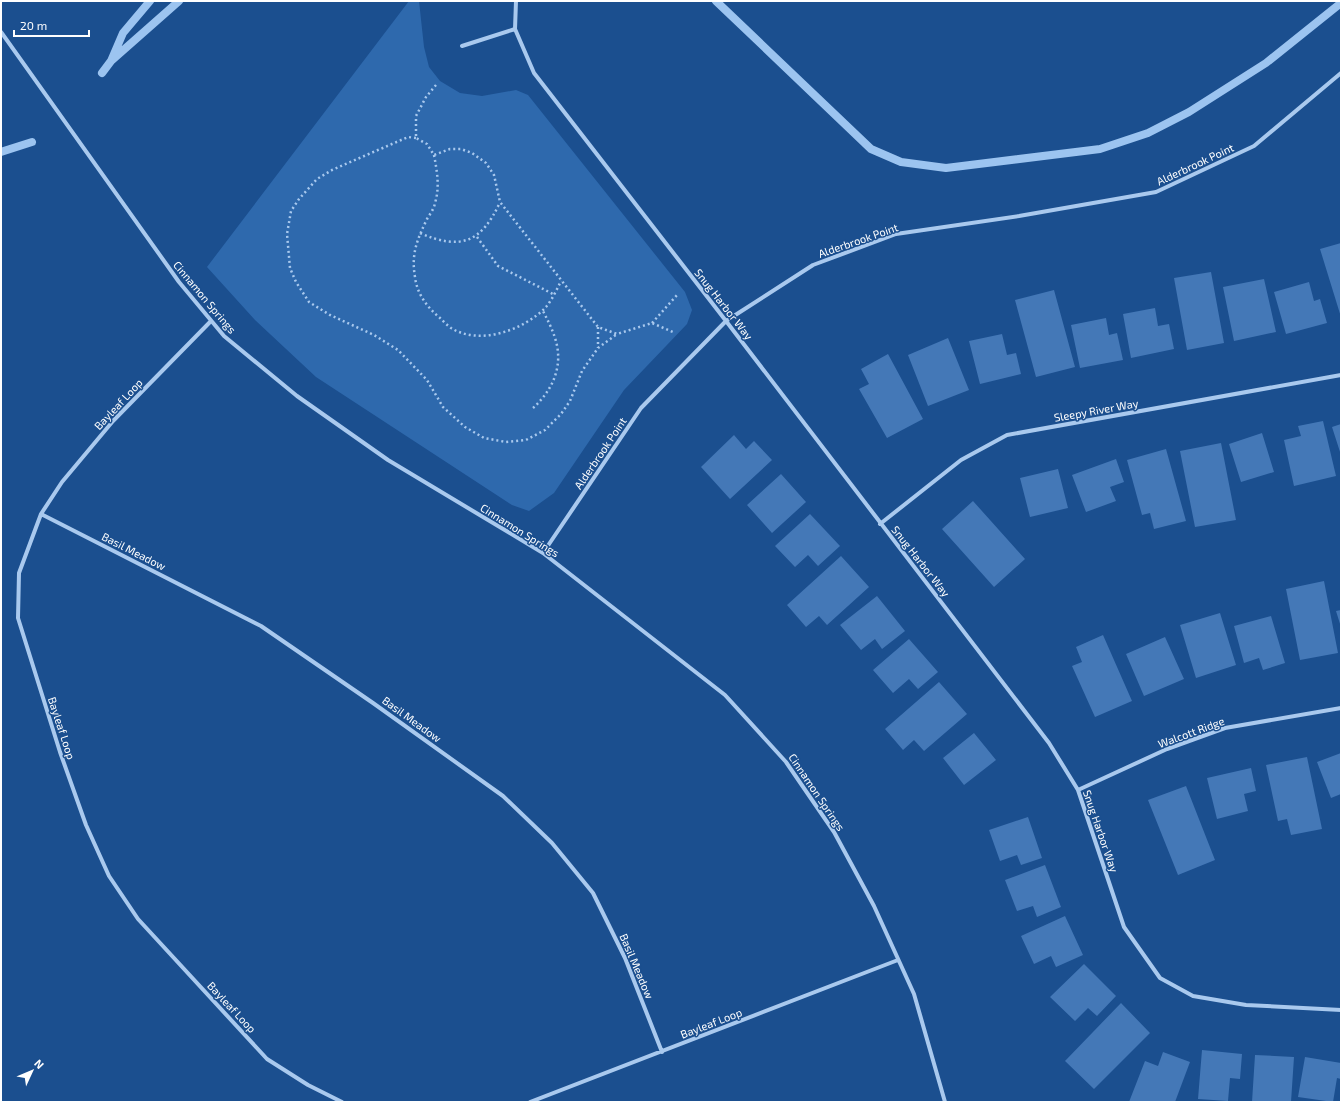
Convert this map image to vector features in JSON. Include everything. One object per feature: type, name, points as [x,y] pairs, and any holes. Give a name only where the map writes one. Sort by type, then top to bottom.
[{"type":"street","name":"Snug Harbor Way","points":[[516,1],[515,29],[534,73],[1049,743],[1078,790],[1124,927],[1160,978],[1193,996],[1246,1005],[1341,1010]]},
{"type":"street","points":[[462,46],[515,29]]},
{"type":"street","name":"Cinnamon Springs","points":[[1,32],[179,282],[224,336],[297,396],[388,460],[544,553],[725,695],[786,762],[834,832],[874,906],[914,994],[945,1102]]},
{"type":"street","name":"Alderbrook Point","points":[[544,553],[641,408],[726,321],[813,265],[896,234],[1019,216],[1156,192],[1254,146],[1341,73]]},
{"type":"street","name":"Bayleaf Loop","points":[[211,321],[113,421],[62,482],[40,514],[18,572],[18,618],[60,752],[86,825],[109,876],[138,919],[267,1058],[308,1085],[342,1102]]},
{"type":"street","name":"Sleepy River Way","points":[[880,524],[961,460],[1007,435],[1341,375]]},
{"type":"street","name":"Basil Meadow","points":[[40,514],[261,626],[373,703],[503,796],[552,843],[592,893],[625,958],[662,1052]]},
{"type":"street","name":"Walcott Ridge","points":[[1078,790],[1167,749],[1225,728],[1341,708]]},
{"type":"street","name":"Bayleaf Loop","points":[[530,1102],[898,960]]},
{"type":"path","points":[[416,138],[416,116],[426,97],[436,85]]},
{"type":"path","points":[[562,281],[546,306],[524,324],[504,333],[486,335],[468,334],[452,328],[434,314],[419,294],[413,260],[417,238],[435,203],[439,178],[434,155],[427,144],[416,138],[408,137],[332,170],[317,179],[299,199],[291,211],[287,234],[290,268],[296,282],[309,302],[330,316],[374,335],[398,350],[426,380],[443,407],[465,427],[484,438],[506,442],[526,440],[545,430],[561,414],[570,401],[582,371],[598,348],[617,334],[652,323],[678,294]]},
{"type":"path","points":[[434,155],[450,149],[461,149],[472,153],[486,163],[494,175],[500,202],[598,327],[617,334]]},
{"type":"path","points":[[420,233],[442,241],[462,242],[477,236],[486,228],[495,214],[500,202]]},
{"type":"path","points":[[477,236],[498,266],[554,294]]},
{"type":"path","points":[[533,408],[542,400],[551,387],[557,371],[558,357],[556,339],[542,309]]},
{"type":"path","points":[[652,323],[675,333]]},
{"type":"path","points":[[598,327],[598,348]]},
{"type":"shaded area","points":[[409,1],[419,1],[424,47],[429,67],[440,81],[460,93],[482,96],[516,90],[528,95],[685,292],[692,310],[687,324],[624,390],[554,493],[529,511],[512,505],[316,377],[255,320],[207,267]]},
{"type":"building","points":[[1341,243],[1341,317],[1320,249]]},
{"type":"building","points":[[1211,272],[1224,343],[1187,350],[1174,278]]},
{"type":"building","points":[[1264,279],[1276,332],[1234,341],[1223,287]]},
{"type":"building","points":[[1309,282],[1314,301],[1320,299],[1327,323],[1286,334],[1274,292]]},
{"type":"building","points":[[1054,290],[1075,367],[1036,377],[1015,300]]},
{"type":"building","points":[[1155,308],[1158,326],[1169,324],[1174,349],[1131,358],[1123,314]]},
{"type":"building","points":[[1106,318],[1109,335],[1117,333],[1123,360],[1080,368],[1071,325]]},
{"type":"building","points":[[1002,334],[1007,355],[1016,353],[1021,374],[980,384],[969,341]]},
{"type":"building","points":[[948,338],[969,390],[928,406],[908,355]]},
{"type":"building","points":[[888,354],[923,419],[887,438],[859,389],[869,384],[861,369]]},
{"type":"building","points":[[1323,421],[1336,476],[1294,486],[1284,440],[1301,436],[1298,426]]},
{"type":"building","points":[[1341,424],[1341,455],[1332,427]]},
{"type":"building","points":[[1262,433],[1274,472],[1241,482],[1229,444]]},
{"type":"building","points":[[734,435],[746,449],[754,441],[772,460],[730,499],[701,467]]},
{"type":"building","points":[[1221,443],[1236,520],[1195,527],[1180,451]]},
{"type":"building","points":[[1166,449],[1186,521],[1154,529],[1150,513],[1142,515],[1127,460]]},
{"type":"building","points":[[1116,459],[1124,482],[1110,487],[1116,501],[1086,512],[1072,475]]},
{"type":"building","points":[[1058,469],[1068,508],[1030,517],[1020,478]]},
{"type":"building","points":[[781,474],[806,502],[772,533],[747,505]]},
{"type":"building","points":[[973,501],[1025,559],[994,587],[942,529]]},
{"type":"building","points":[[810,514],[840,546],[818,566],[808,555],[795,567],[775,546]]},
{"type":"building","points":[[841,556],[869,587],[827,625],[819,616],[806,627],[787,605]]},
{"type":"building","points":[[1324,581],[1338,653],[1300,660],[1286,589]]},
{"type":"building","points":[[877,596],[905,631],[882,649],[875,639],[861,650],[840,625]]},
{"type":"building","points":[[1341,610],[1341,627],[1336,611]]},
{"type":"building","points":[[1220,613],[1236,665],[1196,678],[1180,625]]},
{"type":"building","points":[[1271,616],[1285,663],[1263,670],[1259,658],[1244,663],[1234,626]]},
{"type":"building","points":[[1103,635],[1132,701],[1095,717],[1072,666],[1082,662],[1076,647]]},
{"type":"building","points":[[1165,637],[1184,679],[1144,696],[1126,654]]},
{"type":"building","points":[[909,639],[938,672],[918,689],[909,679],[893,693],[873,670]]},
{"type":"building","points":[[939,682],[967,714],[924,751],[914,740],[903,750],[885,729]]},
{"type":"building","points":[[974,733],[996,760],[964,785],[943,758]]},
{"type":"building","points":[[1341,753],[1341,794],[1331,798],[1317,762]]},
{"type":"building","points":[[1307,757],[1322,829],[1291,835],[1287,819],[1278,821],[1266,765]]},
{"type":"building","points":[[1251,768],[1256,791],[1244,794],[1248,811],[1217,819],[1207,778]]},
{"type":"building","points":[[1186,786],[1215,860],[1178,875],[1148,800]]},
{"type":"building","points":[[1028,817],[1042,858],[1021,865],[1017,855],[1000,861],[989,830]]},
{"type":"building","points":[[1045,865],[1061,907],[1037,917],[1033,906],[1017,911],[1005,880]]},
{"type":"building","points":[[1065,916],[1083,955],[1056,967],[1051,956],[1034,964],[1021,936]]},
{"type":"building","points":[[1084,964],[1116,996],[1097,1016],[1088,1008],[1075,1021],[1050,997]]},
{"type":"building","points":[[1121,1003],[1150,1033],[1094,1089],[1065,1061]]},
{"type":"building","points":[[1202,1050],[1242,1054],[1240,1079],[1230,1078],[1228,1101],[1198,1099]]},
{"type":"building","points":[[1163,1052],[1190,1062],[1175,1102],[1129,1102],[1145,1061],[1158,1066]]},
{"type":"building","points":[[1255,1055],[1294,1057],[1291,1102],[1252,1102]]},
{"type":"building","points":[[1305,1057],[1341,1063],[1341,1079],[1337,1078],[1333,1102],[1298,1097]]},
{"type":"waterway","points":[[102,73],[111,61],[123,33],[150,1]]},
{"type":"waterway","points":[[111,61],[179,1]]},
{"type":"waterway","points":[[716,1],[871,149],[901,162],[946,168],[1100,149],[1148,133],[1189,112],[1266,63],[1341,3]]},
{"type":"waterway","points":[[1,152],[32,142]]}]
